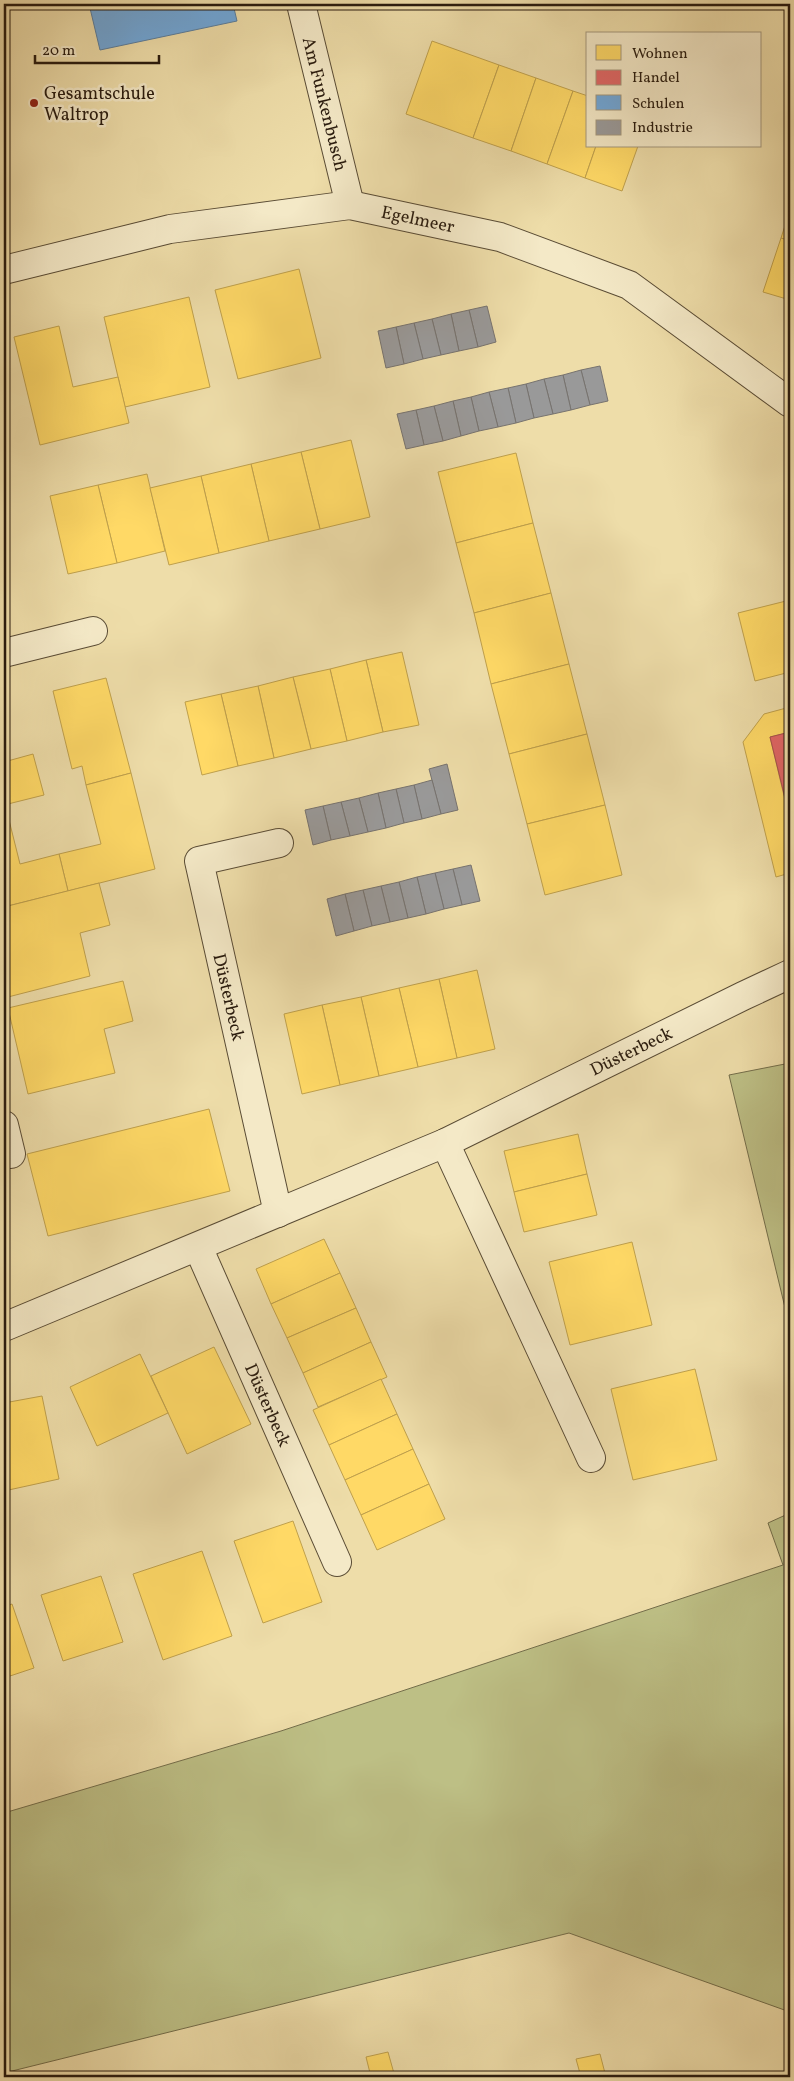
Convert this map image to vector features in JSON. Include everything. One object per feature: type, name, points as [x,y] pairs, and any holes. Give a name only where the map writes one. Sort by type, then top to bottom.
[{"type":"street","name":"Am Funkenbusch","points":[[301,4],[350,205]]},
{"type":"street","name":"Egelmeer","points":[[4,270],[170,230],[350,205],[500,237],[628,285],[790,403]]},
{"type":"street","points":[[4,653],[93,631]]},
{"type":"street","name":"Düsterbeck","points":[[278,1213],[199,861],[279,843]]},
{"type":"street","name":"Düsterbeck","points":[[4,1327],[445,1143],[790,974]]},
{"type":"street","points":[[4,1125],[11,1154]]},
{"type":"street","points":[[445,1143],[591,1458]]},
{"type":"street","name":"Düsterbeck","points":[[198,1247],[337,1562]]},
{"type":"green space","points":[[790,1063],[790,1319],[788,1320],[729,1075]]},
{"type":"green space","points":[[790,1513],[790,2012],[569,1933],[4,2073],[4,1813],[281,1731],[783,1565],[768,1523]]},
{"type":"building: Wohnen","points":[[432,41],[499,65],[473,138],[406,114]]},
{"type":"building: Wohnen","points":[[499,65],[536,78],[511,151],[473,138]]},
{"type":"building: Wohnen","points":[[536,78],[573,91],[547,164],[511,151]]},
{"type":"building: Wohnen","points":[[573,91],[586,95],[586,148],[595,148],[585,178],[547,164]]},
{"type":"building: Wohnen","points":[[595,148],[637,148],[622,191],[585,178]]},
{"type":"building: Wohnen","points":[[790,210],[790,241],[781,238]]},
{"type":"building: Wohnen","points":[[781,238],[790,241],[790,300],[763,292]]},
{"type":"building: Wohnen","points":[[299,269],[321,358],[238,379],[215,290]]},
{"type":"building: Wohnen","points":[[189,297],[210,387],[125,407],[104,317]]},
{"type":"building: Wohnen","points":[[59,326],[73,387],[118,377],[129,423],[40,445],[14,337]]},
{"type":"building: Wohnen","points":[[351,440],[370,517],[320,529],[301,452]]},
{"type":"building: Wohnen","points":[[301,452],[320,529],[269,541],[251,464]]},
{"type":"building: Wohnen","points":[[516,453],[533,523],[456,543],[438,472]]},
{"type":"building: Wohnen","points":[[251,464],[269,541],[219,553],[201,476]]},
{"type":"building: Wohnen","points":[[147,474],[165,551],[117,563],[98,485]]},
{"type":"building: Wohnen","points":[[201,476],[219,553],[169,565],[150,488]]},
{"type":"building: Wohnen","points":[[98,485],[117,563],[68,574],[50,496]]},
{"type":"building: Wohnen","points":[[533,523],[551,593],[474,613],[456,543]]},
{"type":"building: Wohnen","points":[[551,593],[569,664],[491,684],[474,613]]},
{"type":"building: Wohnen","points":[[786,601],[790,620],[790,672],[755,681],[738,613]]},
{"type":"building: Wohnen","points":[[402,652],[419,725],[383,732],[366,660]]},
{"type":"building: Wohnen","points":[[366,660],[383,732],[347,741],[330,669]]},
{"type":"building: Wohnen","points":[[569,664],[587,734],[509,754],[491,684]]},
{"type":"building: Wohnen","points":[[330,669],[347,741],[311,749],[293,677]]},
{"type":"building: Wohnen","points":[[293,677],[311,749],[274,758],[258,686]]},
{"type":"building: Wohnen","points":[[106,678],[131,773],[86,785],[82,766],[72,769],[53,691]]},
{"type":"building: Wohnen","points":[[258,686],[274,758],[238,766],[221,694]]},
{"type":"building: Wohnen","points":[[221,694],[238,766],[202,775],[185,702]]},
{"type":"building: Wohnen","points":[[790,707],[790,732],[770,737],[790,821],[790,873],[776,877],[743,742],[764,714]]},
{"type":"building: Wohnen","points":[[587,734],[605,805],[527,824],[509,754]]},
{"type":"building: Wohnen","points":[[33,754],[44,795],[4,805],[4,762]]},
{"type":"building: Wohnen","points":[[131,773],[155,869],[68,891],[59,854],[101,844],[86,785]]},
{"type":"building: Wohnen","points":[[790,796],[790,821],[785,798]]},
{"type":"building: Wohnen","points":[[5,804],[20,864],[59,854],[68,891],[4,907]]},
{"type":"building: Wohnen","points":[[605,805],[622,875],[545,895],[527,824]]},
{"type":"building: Wohnen","points":[[99,883],[110,925],[80,933],[90,976],[8,997],[4,979],[4,907]]},
{"type":"building: Wohnen","points":[[477,970],[495,1049],[457,1058],[439,979]]},
{"type":"building: Wohnen","points":[[439,979],[457,1058],[418,1067],[399,988]]},
{"type":"building: Wohnen","points":[[123,981],[133,1021],[104,1029],[115,1073],[28,1094],[8,1008]]},
{"type":"building: Wohnen","points":[[399,988],[418,1067],[379,1076],[361,997]]},
{"type":"building: Wohnen","points":[[361,997],[379,1076],[340,1085],[322,1005]]},
{"type":"building: Wohnen","points":[[322,1005],[340,1085],[302,1094],[284,1014]]},
{"type":"building: Wohnen","points":[[209,1109],[230,1191],[48,1236],[27,1154]]},
{"type":"building: Wohnen","points":[[578,1134],[587,1174],[514,1192],[504,1151]]},
{"type":"building: Wohnen","points":[[587,1174],[597,1215],[524,1232],[514,1192]]},
{"type":"building: Wohnen","points":[[324,1239],[340,1273],[271,1304],[256,1269]]},
{"type":"building: Wohnen","points":[[632,1242],[652,1325],[570,1345],[549,1262]]},
{"type":"building: Wohnen","points":[[340,1273],[356,1308],[287,1338],[271,1304]]},
{"type":"building: Wohnen","points":[[356,1308],[371,1342],[303,1373],[287,1338]]},
{"type":"building: Wohnen","points":[[371,1342],[387,1377],[318,1407],[303,1373]]},
{"type":"building: Wohnen","points":[[214,1347],[251,1424],[187,1454],[151,1376]]},
{"type":"building: Wohnen","points":[[140,1354],[168,1413],[97,1446],[70,1387]]},
{"type":"building: Wohnen","points":[[695,1369],[717,1460],[633,1480],[611,1389]]},
{"type":"building: Wohnen","points":[[381,1379],[397,1414],[329,1445],[313,1410]]},
{"type":"building: Wohnen","points":[[42,1396],[59,1479],[4,1491],[4,1403]]},
{"type":"building: Wohnen","points":[[397,1414],[413,1449],[345,1480],[329,1445]]},
{"type":"building: Wohnen","points":[[413,1449],[429,1484],[361,1515],[345,1480]]},
{"type":"building: Wohnen","points":[[429,1484],[445,1519],[377,1550],[361,1515]]},
{"type":"building: Wohnen","points":[[293,1521],[322,1602],[263,1623],[234,1541]]},
{"type":"building: Wohnen","points":[[202,1551],[232,1636],[163,1660],[133,1574]]},
{"type":"building: Wohnen","points":[[101,1576],[123,1642],[63,1661],[41,1595]]},
{"type":"building: Wohnen","points":[[12,1604],[34,1668],[4,1678],[4,1607]]},
{"type":"building: Wohnen","points":[[388,2052],[395,2077],[371,2077],[366,2057]]},
{"type":"building: Wohnen","points":[[600,2054],[606,2077],[581,2077],[576,2059]]},
{"type":"building: Handel","points":[[790,732],[790,796],[785,798],[770,737]]},
{"type":"building: Schulen","points":[[89,4],[233,4],[237,21],[100,50]]},
{"type":"building: Industrie","points":[[487,306],[496,342],[478,347],[469,310]]},
{"type":"building: Industrie","points":[[469,310],[478,347],[459,351],[451,314]]},
{"type":"building: Industrie","points":[[451,314],[459,351],[441,355],[432,319]]},
{"type":"building: Industrie","points":[[432,319],[441,355],[423,359],[414,323]]},
{"type":"building: Industrie","points":[[414,323],[423,359],[404,364],[396,327]]},
{"type":"building: Industrie","points":[[396,327],[404,364],[386,368],[378,331]]},
{"type":"building: Industrie","points":[[600,366],[608,401],[590,405],[581,370]]},
{"type":"building: Industrie","points":[[581,370],[590,405],[571,410],[563,375]]},
{"type":"building: Industrie","points":[[563,375],[571,410],[553,414],[544,379]]},
{"type":"building: Industrie","points":[[544,379],[553,414],[534,418],[526,384]]},
{"type":"building: Industrie","points":[[526,384],[534,418],[516,423],[508,388]]},
{"type":"building: Industrie","points":[[508,388],[516,423],[498,427],[489,392]]},
{"type":"building: Industrie","points":[[489,392],[498,427],[479,431],[471,397]]},
{"type":"building: Industrie","points":[[471,397],[479,431],[461,436],[453,401]]},
{"type":"building: Industrie","points":[[453,401],[461,436],[443,441],[434,406]]},
{"type":"building: Industrie","points":[[434,406],[443,441],[424,445],[416,410]]},
{"type":"building: Industrie","points":[[416,410],[424,445],[406,449],[397,414]]},
{"type":"building: Industrie","points":[[447,764],[458,810],[441,814],[429,769]]},
{"type":"building: Industrie","points":[[432,780],[441,814],[422,819],[414,785]]},
{"type":"building: Industrie","points":[[414,785],[422,819],[404,823],[396,789]]},
{"type":"building: Industrie","points":[[396,789],[404,823],[386,828],[378,793]]},
{"type":"building: Industrie","points":[[378,793],[386,828],[368,832],[359,798]]},
{"type":"building: Industrie","points":[[359,798],[368,832],[350,836],[341,802]]},
{"type":"building: Industrie","points":[[341,802],[350,836],[331,840],[323,806]]},
{"type":"building: Industrie","points":[[323,806],[331,840],[313,845],[305,810]]},
{"type":"building: Industrie","points":[[471,865],[480,901],[462,905],[453,869]]},
{"type":"building: Industrie","points":[[453,869],[462,905],[444,909],[435,873]]},
{"type":"building: Industrie","points":[[435,873],[444,909],[426,914],[417,877]]},
{"type":"building: Industrie","points":[[417,877],[426,914],[408,918],[399,882]]},
{"type":"building: Industrie","points":[[399,882],[408,918],[390,922],[381,886]]},
{"type":"building: Industrie","points":[[381,886],[390,922],[372,926],[363,890]]},
{"type":"building: Industrie","points":[[363,890],[372,926],[354,931],[345,894]]},
{"type":"building: Industrie","points":[[345,894],[354,931],[336,936],[327,899]]},
{"type":"place","name":"Gesamtschule Waltrop","points":[[34,103]]}]
